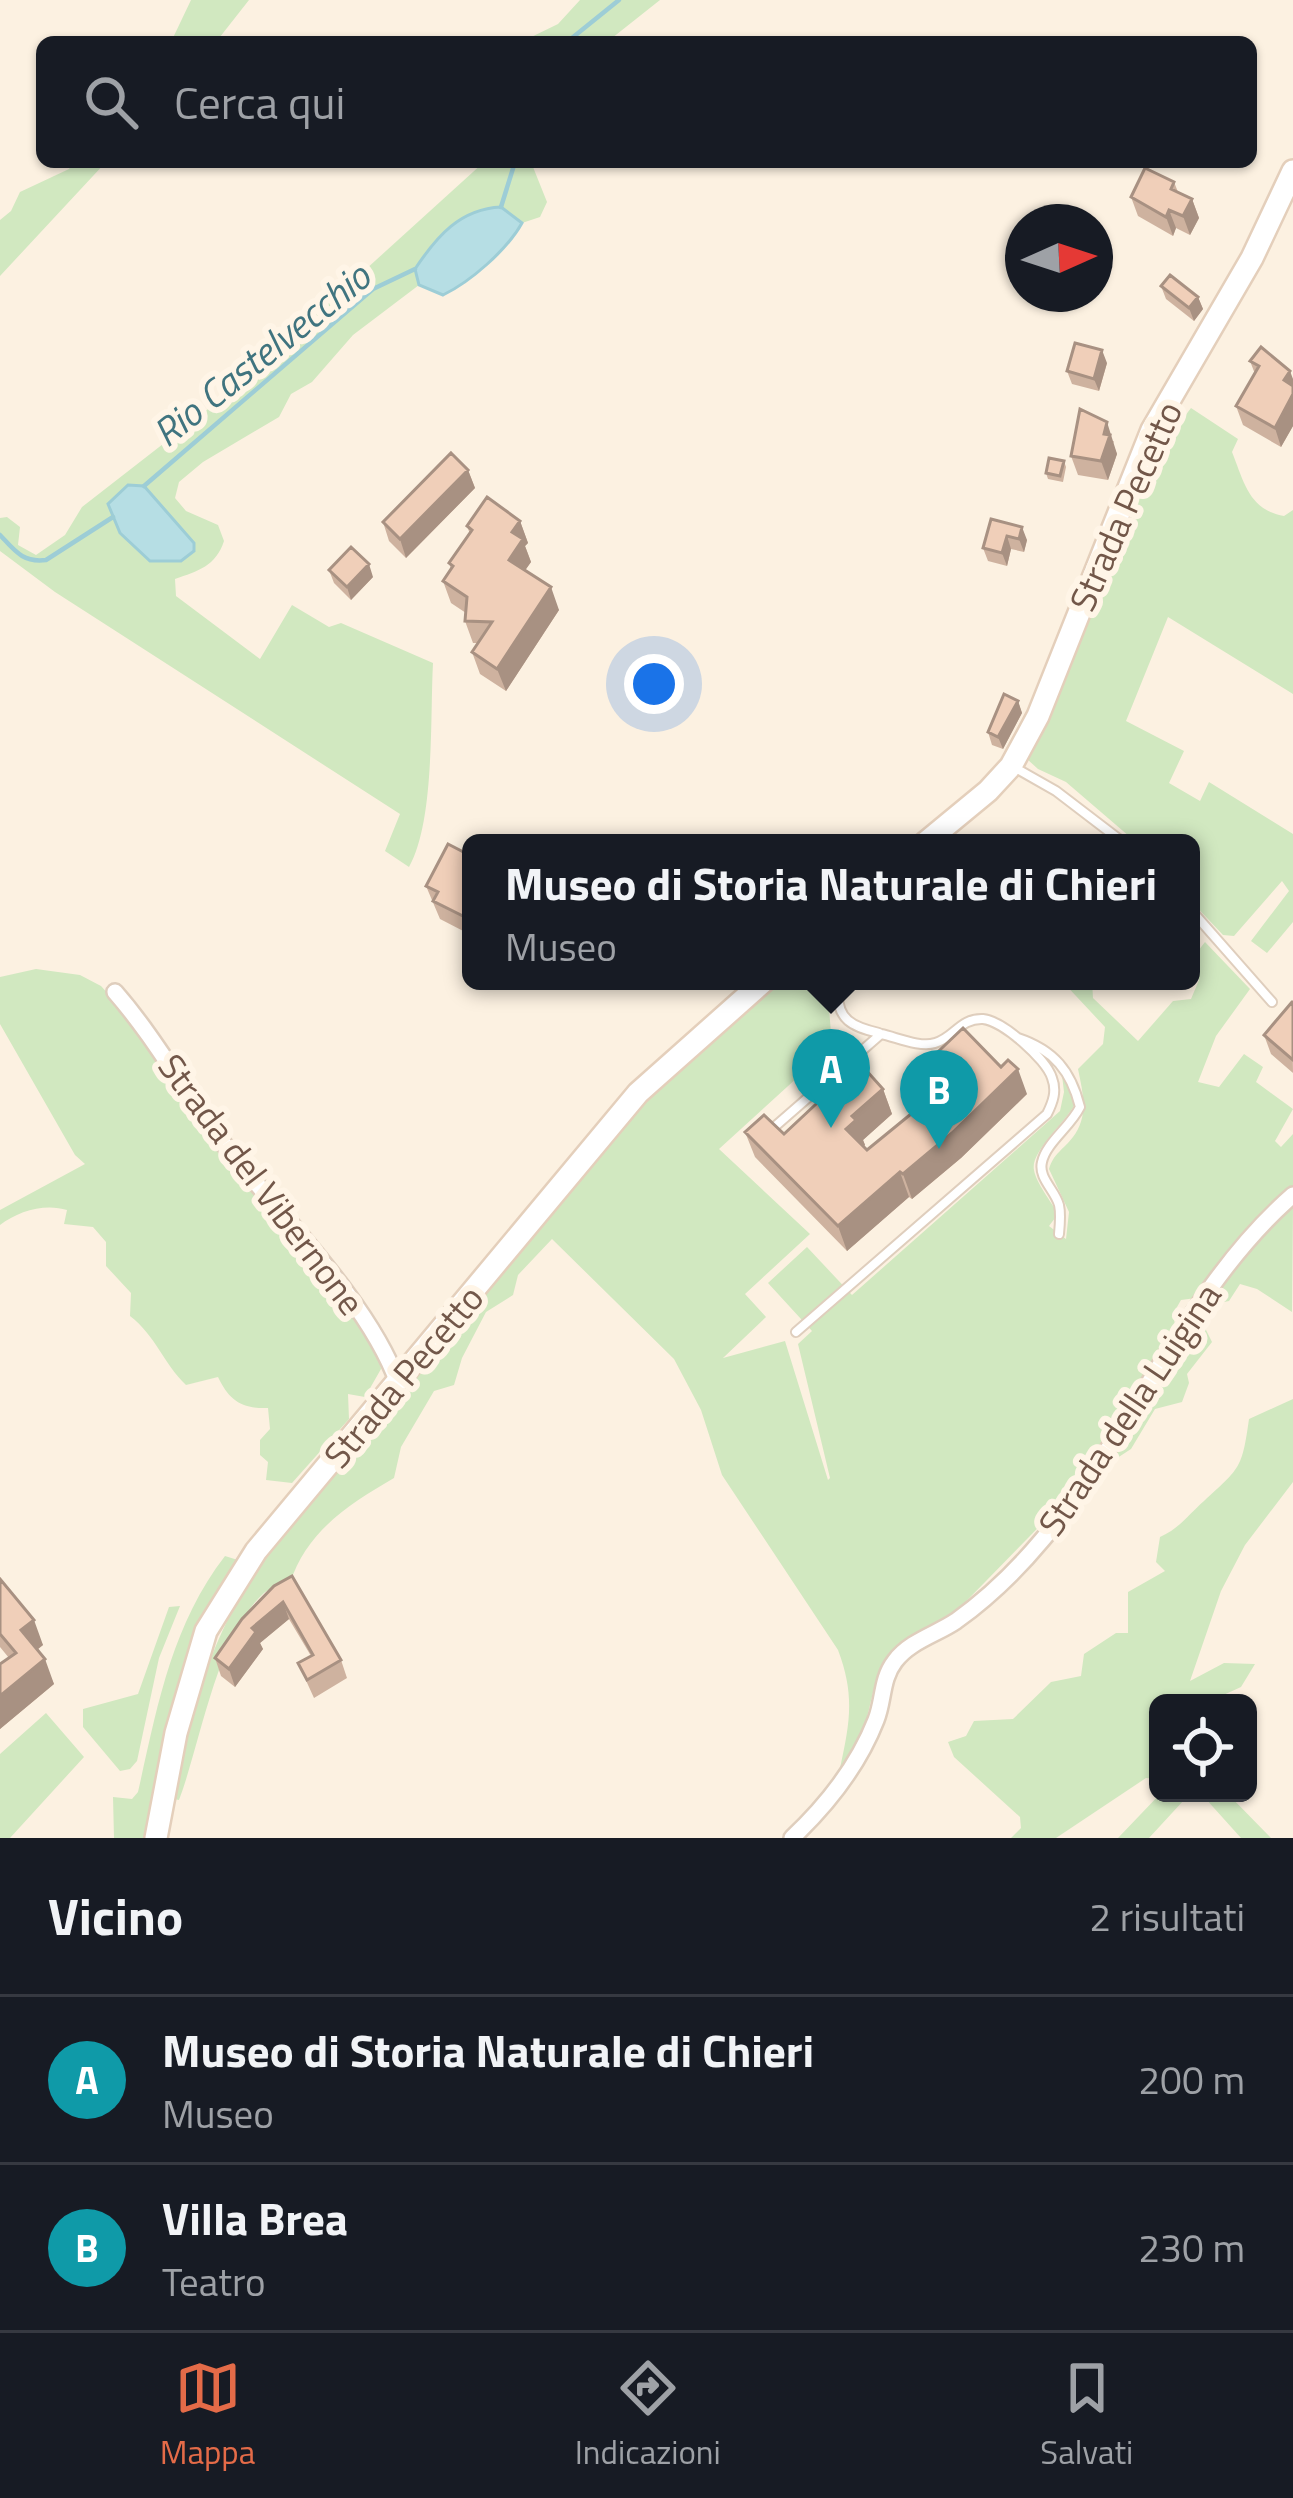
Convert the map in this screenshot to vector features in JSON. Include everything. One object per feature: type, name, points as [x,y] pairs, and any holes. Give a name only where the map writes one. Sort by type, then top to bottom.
[{"type":"main road","name":"Strada Pecetto","points":[[938,834],[1011,766],[1038,716],[1152,430],[1252,258],[1293,171]]},
{"type":"main road","name":"Strada Pecetto","points":[[156,1838],[176,1733],[206,1631],[256,1551],[638,1093],[754,990]]},
{"type":"street","name":"Strada del Vibernone","points":[[115,992],[146,1028],[222,1141],[364,1318],[388,1356],[398,1383]]},
{"type":"street","name":"Strada della Luigina","points":[[792,1838],[829,1801],[853,1767],[877,1718],[884,1679],[896,1659],[998,1588],[1041,1542],[1075,1499],[1215,1279],[1293,1195]]},
{"type":"lane","points":[[1011,766],[1056,791],[1112,834]]},
{"type":"lane","points":[[1200,920],[1273,1002]]},
{"type":"lane","points":[[796,1332],[1047,1114],[1053,1101],[1050,1071],[992,1020],[962,1023],[941,1042],[928,1046],[853,1027],[842,1015],[838,990]]},
{"type":"lane","points":[[764,1135],[881,1034]]},
{"type":"lane","points":[[1017,1038],[1043,1046],[1065,1068],[1080,1107],[1070,1128],[1042,1160],[1041,1174],[1061,1210],[1059,1234]]},
{"type":"green space","points":[[191,0],[249,0],[221,36],[174,36]]},
{"type":"green space","points":[[580,0],[660,0],[615,36],[533,36],[558,24]]},
{"type":"green space","points":[[100,168],[0,276],[0,220],[11,211],[20,192],[69,169]]},
{"type":"green space","points":[[477,168],[533,168],[547,202],[540,217],[522,223],[501,207],[415,269],[419,285],[353,335],[312,382],[291,394],[279,417],[203,462],[179,482],[175,498],[186,511],[218,525],[224,541],[211,562],[175,579],[176,596],[260,659],[292,605],[329,627],[341,623],[433,663],[427,796],[409,867],[385,851],[400,814],[55,592],[0,551],[0,518],[7,517],[20,527],[18,545],[36,555],[65,535],[82,507],[235,388]]},
{"type":"green space","points":[[1191,408],[1238,439],[1232,452],[1255,501],[1284,516],[1293,510],[1293,694],[1168,617],[1126,721],[1184,751],[1169,783],[1200,801],[1209,782],[1293,834],[1293,922],[1267,953],[1251,941],[1289,891],[1282,881],[1234,936],[1223,935],[1200,911],[1200,834],[1127,834],[1066,782],[1027,759],[1065,675],[1123,520],[1165,453],[1160,449]]},
{"type":"green space","points":[[1205,942],[1250,989],[1216,1036],[1198,1082],[1219,1087],[1244,1054],[1263,1067],[1256,1082],[1293,1109],[1275,1141],[1281,1147],[1293,1134],[1293,1185],[1254,1221],[1196,1298],[1181,1300],[1173,1314],[1176,1330],[1072,1493],[943,1625],[895,1650],[876,1680],[864,1730],[840,1768],[849,1709],[838,1650],[722,1475],[701,1410],[674,1359],[552,1239],[518,1275],[513,1295],[486,1312],[454,1385],[434,1391],[401,1447],[394,1478],[332,1521],[307,1548],[290,1583],[267,1591],[248,1612],[222,1662],[179,1800],[169,1798],[206,1672],[263,1554],[613,1135],[675,1068],[765,990],[830,990],[832,1046],[719,1149],[810,1234],[745,1294],[766,1317],[723,1358],[785,1341],[828,1480],[798,1344],[812,1331],[768,1283],[807,1247],[852,1295],[1060,1111],[1062,1075],[1075,1104],[1037,1155],[1034,1170],[1058,1214],[1049,1226],[1066,1239],[1069,1212],[1049,1169],[1081,1121],[1078,1069],[1103,1044],[1105,1027],[1070,990],[1093,990],[1093,998],[1138,1041],[1173,1001],[1191,999],[1195,990],[1200,990],[1200,948]]},
{"type":"green space","points":[[36,969],[80,975],[101,986],[140,1029],[267,1211],[361,1322],[379,1352],[381,1369],[365,1397],[348,1394],[349,1419],[292,1483],[266,1480],[268,1462],[260,1455],[260,1440],[270,1429],[268,1408],[237,1402],[218,1377],[186,1385],[130,1316],[131,1293],[106,1266],[106,1242],[93,1227],[64,1224],[67,1210],[50,1207],[23,1212],[0,1225],[0,1210],[85,1164],[75,1155],[0,1024],[0,977]]},
{"type":"green space","points":[[1293,1207],[1292,1312],[1257,1289],[1240,1284],[1204,1326],[1212,1342],[1187,1374],[1182,1402],[1155,1409],[1131,1449],[1108,1464],[1213,1294]]},
{"type":"green space","points":[[1293,1399],[1293,1482],[1245,1545],[1221,1591],[1190,1681],[1224,1663],[1255,1664],[1241,1687],[1226,1694],[1149,1694],[1149,1778],[1056,1838],[1011,1838],[1021,1828],[1020,1817],[954,1757],[948,1742],[966,1736],[974,1721],[1013,1719],[1051,1682],[1081,1676],[1084,1654],[1116,1633],[1128,1633],[1128,1592],[1165,1571],[1156,1562],[1160,1537],[1232,1474],[1241,1458],[1249,1419]]},
{"type":"green space","points":[[225,1556],[241,1561],[214,1599],[149,1838],[114,1838],[113,1797],[132,1799],[138,1792],[179,1639]]},
{"type":"green space","points":[[180,1606],[159,1658],[137,1761],[120,1771],[83,1727],[83,1709],[138,1694],[169,1607]]},
{"type":"green space","points":[[46,1713],[84,1757],[10,1838],[0,1838],[0,1754]]},
{"type":"green space","points":[[1152,1802],[1182,1802],[1149,1838],[1118,1838]]},
{"type":"green space","points":[[1209,1802],[1236,1802],[1271,1838],[1241,1838]]},
{"type":"water","points":[[501,207],[522,223],[487,264],[443,295],[419,285],[415,269],[441,235],[473,213]]},
{"type":"water","points":[[128,485],[144,486],[194,543],[194,551],[181,561],[150,561],[120,533],[108,504]]},
{"type":"building","points":[[1145,168],[1174,182],[1171,189],[1192,199],[1183,216],[1169,210],[1166,217],[1131,197]]},
{"type":"building","points":[[1170,275],[1198,297],[1189,308],[1161,286]]},
{"type":"building","points":[[1075,343],[1102,350],[1094,379],[1067,371]]},
{"type":"building","points":[[1261,347],[1290,371],[1284,380],[1293,386],[1275,428],[1236,406],[1259,366],[1250,361]]},
{"type":"building","points":[[1080,409],[1107,422],[1104,434],[1110,435],[1101,461],[1071,456]]},
{"type":"building","points":[[451,453],[468,470],[400,539],[383,522]]},
{"type":"building","points":[[1049,458],[1064,461],[1060,476],[1046,473]]},
{"type":"building","points":[[487,497],[520,521],[512,532],[523,539],[509,560],[551,587],[497,669],[472,652],[492,622],[465,621],[467,597],[443,581],[453,566],[449,563],[472,530],[467,526]]},
{"type":"building","points":[[991,519],[1022,527],[1019,539],[1007,536],[1002,553],[983,548]]},
{"type":"building","points":[[351,547],[369,564],[347,587],[329,570]]},
{"type":"building","points":[[1004,694],[1018,701],[998,737],[988,732]]},
{"type":"building","points":[[448,844],[462,851],[462,916],[433,901],[438,892],[426,886]]},
{"type":"building","points":[[1293,1002],[1293,1060],[1264,1035]]},
{"type":"building","points":[[963,1028],[1001,1067],[1008,1060],[1018,1069],[952,1133],[838,1226],[745,1132],[764,1115],[784,1134],[846,1076],[833,1062],[848,1050],[883,1089],[852,1116],[856,1120],[846,1129],[867,1150],[922,1105],[903,1085]]},
{"type":"building","points":[[292,1576],[341,1660],[307,1680],[298,1663],[313,1655],[283,1602],[252,1628],[256,1632],[229,1669],[215,1658],[242,1619],[274,1586]]},
{"type":"building","points":[[0,1579],[34,1620],[21,1630],[45,1659],[0,1696],[0,1664],[16,1653],[0,1634]]},
{"type":"waterway","name":"Rio Castelvecchio","points":[[574,36],[619,0]]},
{"type":"waterway","name":"Rio Castelvecchio","points":[[501,207],[513,168]]},
{"type":"waterway","name":"Rio Castelvecchio","points":[[144,486],[373,289],[415,269]]},
{"type":"waterway","name":"Rio Castelvecchio","points":[[0,535],[25,558],[46,560],[113,517]]},
{"type":"place","name":"Museo di Storia Naturale di Chieri","points":[[831,1128]]},
{"type":"place","name":"Villa Brea","points":[[939,1149]]}]
